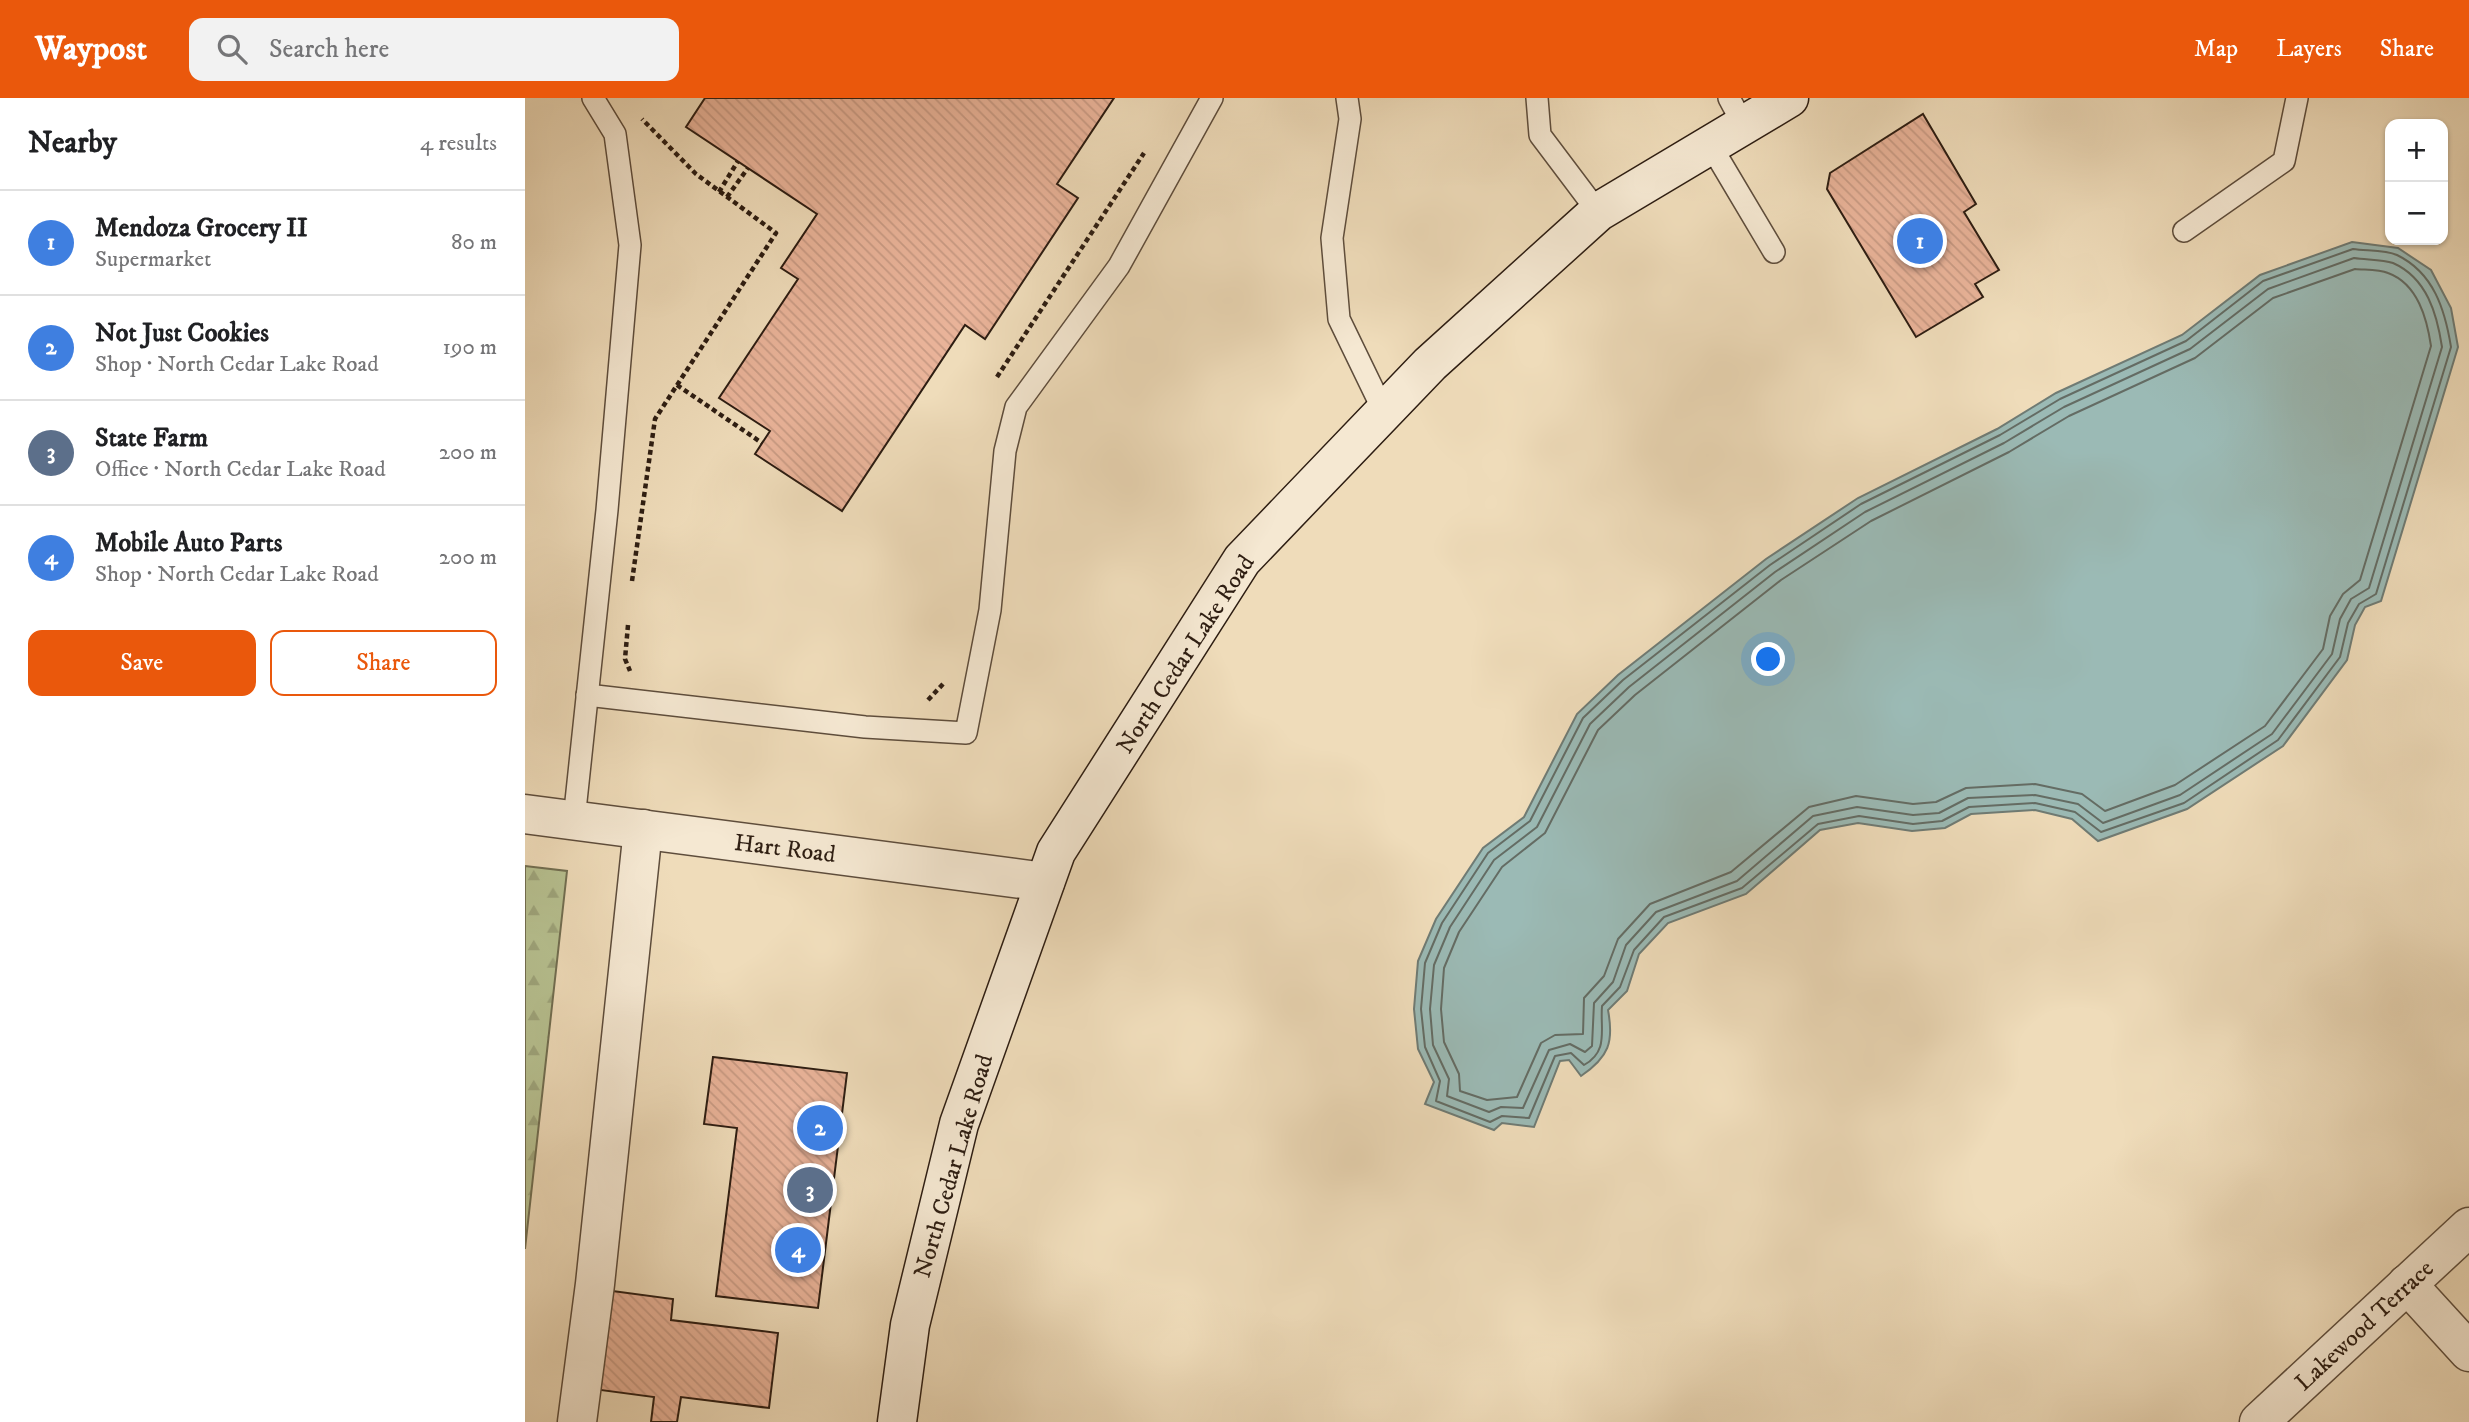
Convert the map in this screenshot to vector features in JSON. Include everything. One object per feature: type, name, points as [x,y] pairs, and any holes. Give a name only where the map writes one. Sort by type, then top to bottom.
[{"type":"main road","name":"North Cedar Lake Road","points":[[897,1422],[910,1325],[959,1124],[1056,852],[1242,560],[1430,364],[1598,212],[1711,146],[1736,112],[1789,98]]},
{"type":"main road","name":"Hart Road","points":[[525,814],[1045,882]]},
{"type":"main road","points":[[577,1422],[595,1284],[643,829]]},
{"type":"main road","name":"Lakewood Terrace","points":[[2259,1422],[2469,1227]]},
{"type":"main road","points":[[2407,1284],[2469,1352]]},
{"type":"lane","points":[[574,820],[630,245],[615,134],[593,98]]},
{"type":"lane","points":[[587,695],[865,727],[966,733],[989,610],[1005,451],[1016,407],[1119,265],[1212,98]]},
{"type":"lane","points":[[1347,98],[1350,119],[1332,238],[1339,319],[1384,412]]},
{"type":"lane","points":[[1537,98],[1540,135],[1598,212]]},
{"type":"lane","points":[[2184,231],[2284,161],[2297,98]]},
{"type":"lane","points":[[1711,146],[1774,252]]},
{"type":"path","points":[[632,588],[655,419],[776,233],[696,174],[636,113]]},
{"type":"path","points":[[995,381],[1150,145]]},
{"type":"path","points":[[719,192],[738,162]]},
{"type":"path","points":[[727,197],[748,168]]},
{"type":"path","points":[[677,385],[762,443]]},
{"type":"path","points":[[629,613],[625,659],[630,671],[638,676]]},
{"type":"path","points":[[925,704],[945,680]]},
{"type":"green space","points":[[525,866],[567,871],[525,1249]]},
{"type":"water","points":[[2352,242],[2398,248],[2431,270],[2451,308],[2458,347],[2381,601],[2365,607],[2355,625],[2347,660],[2283,746],[2187,809],[2098,841],[2072,819],[2035,810],[1971,814],[1945,828],[1912,831],[1858,823],[1820,830],[1746,894],[1668,923],[1639,954],[1627,991],[1608,1010],[1609,1040],[1603,1055],[1581,1076],[1569,1060],[1560,1061],[1534,1127],[1502,1123],[1494,1130],[1425,1104],[1434,1082],[1418,1049],[1414,1009],[1418,961],[1436,919],[1483,848],[1524,817],[1577,714],[1618,675],[1766,559],[1858,498],[1997,429],[2056,393],[2182,335],[2260,275]]},
{"type":"building","points":[[705,98],[1114,98],[1057,184],[1078,198],[985,339],[965,325],[842,511],[755,454],[770,431],[719,398],[798,279],[781,268],[817,214],[686,127]]},
{"type":"building","points":[[1923,114],[1976,204],[1964,212],[1999,270],[1975,284],[1983,297],[1916,337],[1827,189],[1830,173]]},
{"type":"building","points":[[713,1057],[847,1073],[818,1308],[716,1296],[737,1128],[704,1124]]},
{"type":"building","points":[[605,1290],[673,1299],[671,1320],[778,1333],[769,1408],[681,1397],[677,1422],[651,1422],[654,1397],[593,1389]]},
{"type":"place","name":"Mendoza Grocery II","points":[[1920,241]]},
{"type":"place","name":"Not Just Cookies","points":[[820,1128]]},
{"type":"place","name":"State Farm","points":[[810,1190]]},
{"type":"place","name":"Mobile Auto Parts","points":[[798,1250]]}]
